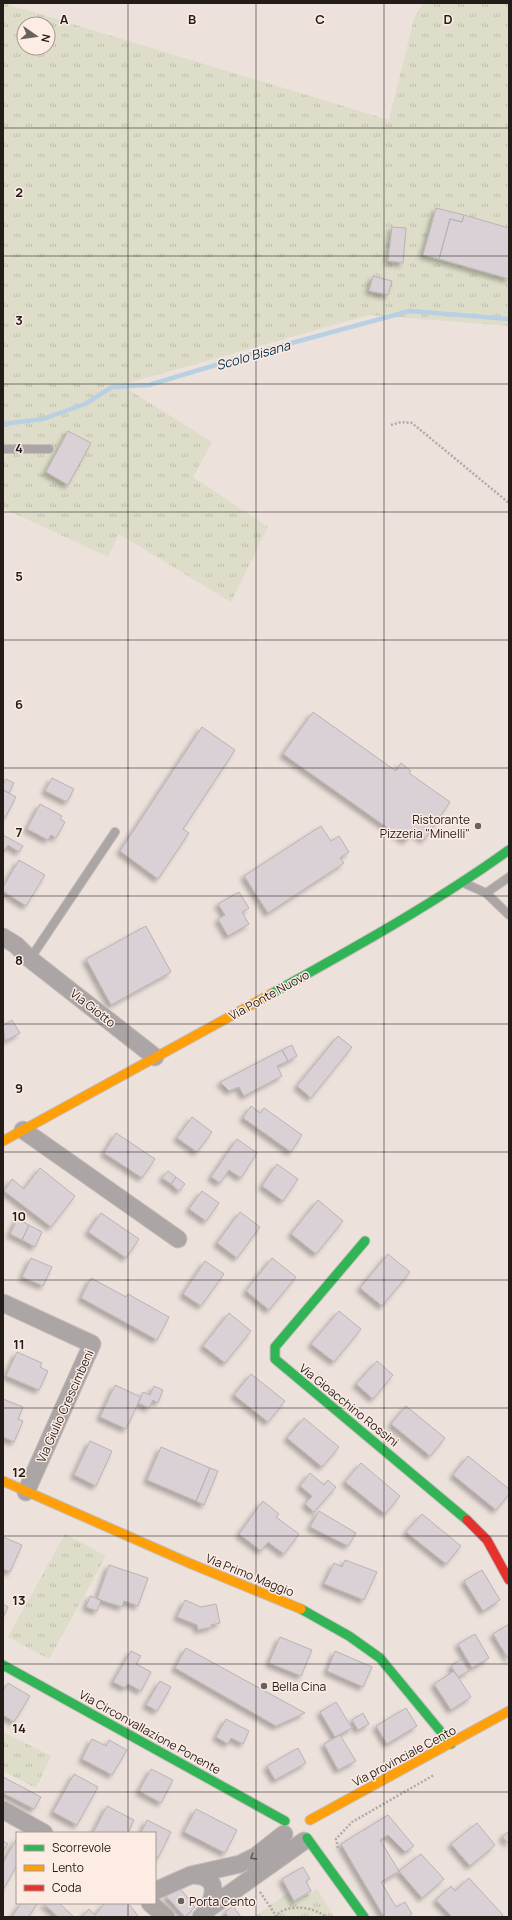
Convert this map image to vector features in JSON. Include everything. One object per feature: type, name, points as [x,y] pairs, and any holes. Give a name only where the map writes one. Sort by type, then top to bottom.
[{"type":"main road","name":"Via Ponte Nuovo","points":[[11,1134],[356,947],[463,882],[509,850]]},
{"type":"main road","name":"Via Gioacchino Rossini","points":[[365,1241],[275,1347],[275,1359],[298,1380],[365,1433],[455,1509],[487,1540],[509,1580]]},
{"type":"main road","name":"Via Primo Maggio","points":[[3,1481],[190,1563],[303,1610],[349,1636],[380,1658],[451,1744]]},
{"type":"main road","name":"Via Circonvallazione Ponente","points":[[3,1665],[287,1823],[293,1842],[306,1839]]},
{"type":"main road","name":"Via provinciale Cento","points":[[306,1839],[312,1830],[306,1817],[451,1744],[509,1711]]},
{"type":"main road","points":[[306,1839],[364,1917]]},
{"type":"street","name":"Via Giotto","points":[[3,937],[16,945],[30,959],[155,1057]]},
{"type":"street","name":"Via Ponte Nuovo","points":[[11,1134],[178,1239]]},
{"type":"street","name":"Via Giulio Crescimbeni","points":[[3,1303],[92,1344],[26,1492]]},
{"type":"street","points":[[3,1810],[42,1832]]},
{"type":"street","points":[[156,1891],[191,1875],[240,1864],[256,1856],[287,1823]]},
{"type":"street","points":[[204,1913],[250,1878],[306,1839]]},
{"type":"street","points":[[191,1875],[207,1878],[213,1885],[214,1895],[204,1913]]},
{"type":"lane","points":[[3,449],[49,449]]},
{"type":"lane","points":[[30,959],[115,832]]},
{"type":"lane","points":[[486,893],[509,877]]},
{"type":"lane","points":[[463,882],[486,893],[509,915]]},
{"type":"path","points":[[391,425],[401,422],[412,423],[509,503]]},
{"type":"path","points":[[336,1839],[352,1822],[441,1771]]},
{"type":"path","points":[[250,1878],[276,1916],[294,1907],[308,1908],[326,1917]]},
{"type":"green space","points":[[3,3],[46,16],[16,16],[16,56],[56,56],[56,19],[389,120],[415,15],[424,3],[509,3],[509,326],[369,315],[121,385],[212,442],[193,477],[268,527],[231,602],[119,534],[108,557],[3,508]]},
{"type":"green space","points":[[65,1534],[106,1556],[49,1659],[8,1637]]},
{"type":"green space","points":[[3,1732],[51,1756],[36,1788],[3,1771]]},
{"type":"green space","points":[[317,1889],[334,1917],[254,1917],[288,1893],[294,1902]]},
{"type":"building","points":[[436,208],[464,215],[462,222],[450,219],[439,259],[423,255]]},
{"type":"building","points":[[464,215],[509,228],[509,279],[439,259],[450,219],[462,222]]},
{"type":"building","points":[[392,227],[406,228],[403,263],[388,261]]},
{"type":"building","points":[[373,276],[392,281],[388,295],[369,291]]},
{"type":"building","points":[[68,431],[91,443],[68,485],[46,472]]},
{"type":"building","points":[[313,712],[396,771],[401,763],[411,771],[409,773],[450,802],[424,840],[413,832],[406,841],[283,754]]},
{"type":"building","points":[[202,727],[235,750],[183,829],[189,833],[158,879],[120,851]]},
{"type":"building","points":[[52,778],[74,789],[67,802],[45,791]]},
{"type":"building","points":[[6,779],[14,783],[9,793],[3,790],[3,785]]},
{"type":"building","points":[[3,790],[16,797],[5,818],[3,817]]},
{"type":"building","points":[[40,804],[62,816],[60,819],[65,822],[56,838],[51,835],[48,840],[27,829]]},
{"type":"building","points":[[321,826],[331,841],[339,836],[349,852],[340,858],[344,863],[268,913],[244,876]]},
{"type":"building","points":[[3,835],[23,846],[19,852],[8,845],[3,853]]},
{"type":"building","points":[[19,860],[45,875],[26,906],[3,891],[3,887]]},
{"type":"building","points":[[239,892],[249,908],[242,912],[249,924],[228,936],[218,919],[225,915],[218,904]]},
{"type":"building","points":[[146,926],[171,972],[111,1005],[86,959]]},
{"type":"building","points":[[12,1020],[20,1033],[5,1041],[3,1026]]},
{"type":"building","points":[[338,1036],[352,1047],[311,1098],[297,1086]]},
{"type":"building","points":[[292,1045],[297,1056],[288,1061],[282,1050]]},
{"type":"building","points":[[282,1050],[288,1061],[277,1066],[282,1076],[244,1096],[239,1087],[229,1091],[220,1082]]},
{"type":"building","points":[[251,1106],[260,1113],[264,1108],[302,1135],[291,1152],[243,1118]]},
{"type":"building","points":[[192,1117],[212,1132],[197,1152],[177,1138]]},
{"type":"building","points":[[116,1133],[155,1159],[142,1178],[104,1153]]},
{"type":"building","points":[[237,1139],[257,1153],[241,1178],[229,1170],[220,1183],[211,1177]]},
{"type":"building","points":[[277,1164],[298,1179],[283,1201],[262,1186]]},
{"type":"building","points":[[40,1168],[75,1196],[51,1227],[4,1191],[12,1179],[24,1189]]},
{"type":"building","points":[[168,1171],[176,1177],[171,1184],[162,1178]]},
{"type":"building","points":[[176,1177],[185,1184],[179,1191],[171,1184]]},
{"type":"building","points":[[202,1191],[219,1203],[206,1221],[189,1209]]},
{"type":"building","points":[[318,1200],[343,1221],[316,1254],[291,1234]]},
{"type":"building","points":[[240,1212],[260,1227],[237,1258],[217,1243]]},
{"type":"building","points":[[101,1213],[139,1239],[126,1258],[88,1232]]},
{"type":"building","points":[[17,1219],[29,1225],[22,1240],[10,1234]]},
{"type":"building","points":[[29,1225],[42,1232],[35,1247],[22,1240]]},
{"type":"building","points":[[388,1254],[410,1272],[382,1306],[360,1288]]},
{"type":"building","points":[[31,1258],[52,1267],[43,1286],[22,1277]]},
{"type":"building","points":[[272,1258],[296,1277],[269,1310],[246,1291]]},
{"type":"building","points":[[205,1261],[224,1274],[201,1306],[183,1294]]},
{"type":"building","points":[[91,1278],[126,1297],[128,1294],[169,1317],[157,1340],[81,1298]]},
{"type":"building","points":[[339,1311],[361,1329],[334,1362],[311,1344]]},
{"type":"building","points":[[229,1313],[251,1331],[225,1363],[203,1346]]},
{"type":"building","points":[[17,1352],[42,1363],[40,1367],[48,1371],[39,1390],[6,1376]]},
{"type":"building","points":[[377,1361],[393,1375],[373,1399],[356,1384]]},
{"type":"building","points":[[251,1374],[285,1401],[268,1422],[234,1395]]},
{"type":"building","points":[[115,1385],[141,1397],[126,1429],[100,1417]]},
{"type":"building","points":[[154,1386],[163,1390],[158,1403],[153,1400],[149,1408],[138,1403],[143,1392],[150,1395]]},
{"type":"building","points":[[3,1399],[23,1407],[18,1419],[23,1421],[14,1442],[3,1437]]},
{"type":"building","points":[[406,1406],[445,1438],[430,1456],[391,1424]]},
{"type":"building","points":[[304,1418],[339,1447],[322,1467],[287,1438]]},
{"type":"building","points":[[90,1441],[112,1451],[96,1486],[74,1475]]},
{"type":"building","points":[[161,1447],[210,1468],[196,1501],[147,1480]]},
{"type":"building","points":[[468,1456],[509,1489],[509,1494],[496,1510],[453,1475]]},
{"type":"building","points":[[361,1463],[400,1496],[385,1514],[345,1482]]},
{"type":"building","points":[[210,1468],[218,1471],[204,1505],[196,1501]]},
{"type":"building","points":[[310,1473],[324,1485],[328,1480],[336,1487],[314,1512],[305,1504],[312,1496],[300,1486]]},
{"type":"building","points":[[263,1501],[279,1514],[276,1517],[299,1534],[284,1554],[268,1542],[261,1551],[239,1534]]},
{"type":"building","points":[[319,1511],[356,1533],[348,1546],[310,1527]]},
{"type":"building","points":[[422,1514],[461,1546],[446,1564],[406,1532]]},
{"type":"building","points":[[3,1537],[22,1545],[10,1572],[3,1569]]},
{"type":"building","points":[[345,1560],[377,1572],[364,1600],[324,1584],[334,1563],[342,1567]]},
{"type":"building","points":[[109,1565],[148,1578],[138,1606],[124,1601],[122,1607],[97,1599]]},
{"type":"building","points":[[482,1570],[500,1600],[483,1611],[464,1581]]},
{"type":"building","points":[[90,1596],[101,1600],[97,1611],[86,1607]]},
{"type":"building","points":[[185,1600],[201,1607],[216,1604],[220,1623],[211,1625],[212,1627],[198,1630],[197,1625],[177,1617]]},
{"type":"building","points":[[3,1604],[8,1607],[3,1617]]},
{"type":"building","points":[[509,1624],[509,1660],[493,1634]]},
{"type":"building","points":[[475,1634],[489,1658],[472,1668],[458,1644]]},
{"type":"building","points":[[280,1637],[312,1650],[301,1676],[269,1663]]},
{"type":"building","points":[[186,1648],[305,1713],[276,1726],[175,1668]]},
{"type":"building","points":[[131,1651],[141,1656],[136,1664],[151,1672],[141,1691],[128,1684],[125,1688],[113,1682]]},
{"type":"building","points":[[335,1651],[372,1667],[363,1687],[327,1671]]},
{"type":"building","points":[[461,1659],[469,1671],[458,1677],[451,1666]]},
{"type":"building","points":[[454,1671],[471,1697],[451,1710],[434,1684]]},
{"type":"building","points":[[160,1681],[171,1687],[157,1711],[146,1705]]},
{"type":"building","points":[[8,1683],[30,1696],[14,1722],[3,1715],[3,1688],[4,1689]]},
{"type":"building","points":[[336,1702],[352,1728],[335,1737],[320,1712]]},
{"type":"building","points":[[406,1708],[417,1726],[387,1744],[376,1726]]},
{"type":"building","points":[[363,1713],[369,1724],[358,1730],[352,1720]]},
{"type":"building","points":[[226,1719],[249,1731],[243,1744],[231,1738],[228,1744],[216,1737]]},
{"type":"building","points":[[340,1735],[356,1761],[338,1770],[324,1744]]},
{"type":"building","points":[[92,1739],[106,1746],[109,1740],[127,1750],[112,1775],[82,1759]]},
{"type":"building","points":[[298,1748],[306,1763],[275,1780],[267,1766]]},
{"type":"building","points":[[151,1769],[173,1780],[161,1803],[139,1791]]},
{"type":"building","points":[[74,1774],[98,1787],[77,1825],[53,1812]]},
{"type":"building","points":[[3,1777],[41,1797],[34,1809],[3,1793]]},
{"type":"building","points":[[107,1806],[134,1820],[128,1832],[94,1832]]},
{"type":"building","points":[[196,1809],[237,1830],[225,1853],[184,1832]]},
{"type":"building","points":[[388,1815],[414,1846],[405,1852],[388,1835],[380,1840],[399,1871],[381,1882],[396,1907],[405,1902],[412,1914],[408,1917],[384,1917],[341,1844]]},
{"type":"building","points":[[147,1820],[171,1832],[158,1858],[156,1857],[156,1832],[141,1832]]},
{"type":"building","points":[[477,1823],[495,1845],[470,1866],[451,1844]]},
{"type":"building","points":[[509,1831],[509,1844],[502,1837]]},
{"type":"building","points":[[16,1840],[16,1867],[3,1890],[3,1863]]},
{"type":"building","points":[[3,1841],[8,1844],[3,1851]]},
{"type":"building","points":[[421,1854],[444,1879],[422,1898],[399,1871]]},
{"type":"building","points":[[303,1867],[310,1879],[306,1881],[311,1891],[294,1901],[282,1879]]},
{"type":"building","points":[[469,1878],[503,1915],[501,1917],[452,1917],[436,1900],[451,1886],[455,1891]]},
{"type":"building","name":"Porta Cento","points":[[180,1888],[195,1907],[185,1917],[166,1896]]},
{"type":"building","points":[[20,1904],[37,1904],[28,1917],[12,1917]]},
{"type":"building","points":[[44,1904],[60,1904],[74,1917],[58,1917]]},
{"type":"building","points":[[104,1904],[129,1904],[139,1917],[82,1917],[89,1909],[95,1915]]},
{"type":"building","points":[[233,1906],[241,1917],[228,1917],[225,1912]]},
{"type":"waterway","name":"Scolo Bisana","points":[[3,424],[43,419],[85,404],[112,387],[149,385],[262,351],[410,311],[509,319]]},
{"type":"traffic: fast","points":[[271,994],[362,943],[452,889],[509,850]]},
{"type":"traffic: fast","points":[[365,1241],[275,1347],[275,1359],[467,1520]]},
{"type":"traffic: fast","points":[[301,1609],[349,1636],[380,1658],[451,1744]]},
{"type":"traffic: fast","points":[[3,1665],[285,1821]]},
{"type":"traffic: fast","points":[[307,1838],[364,1917]]},
{"type":"traffic: slow","points":[[3,1141],[271,994]]},
{"type":"traffic: slow","points":[[3,1481],[189,1563],[301,1609]]},
{"type":"traffic: slow","points":[[310,1820],[509,1711]]},
{"type":"traffic: jam","points":[[467,1520],[487,1540],[509,1580]]},
{"type":"place","name":"Ristorante Pizzeria \"Minelli\"","points":[[478,826]]},
{"type":"place","name":"Bella Cina","points":[[264,1686]]},
{"type":"place","name":"Porta Cento","points":[[181,1901]]}]
